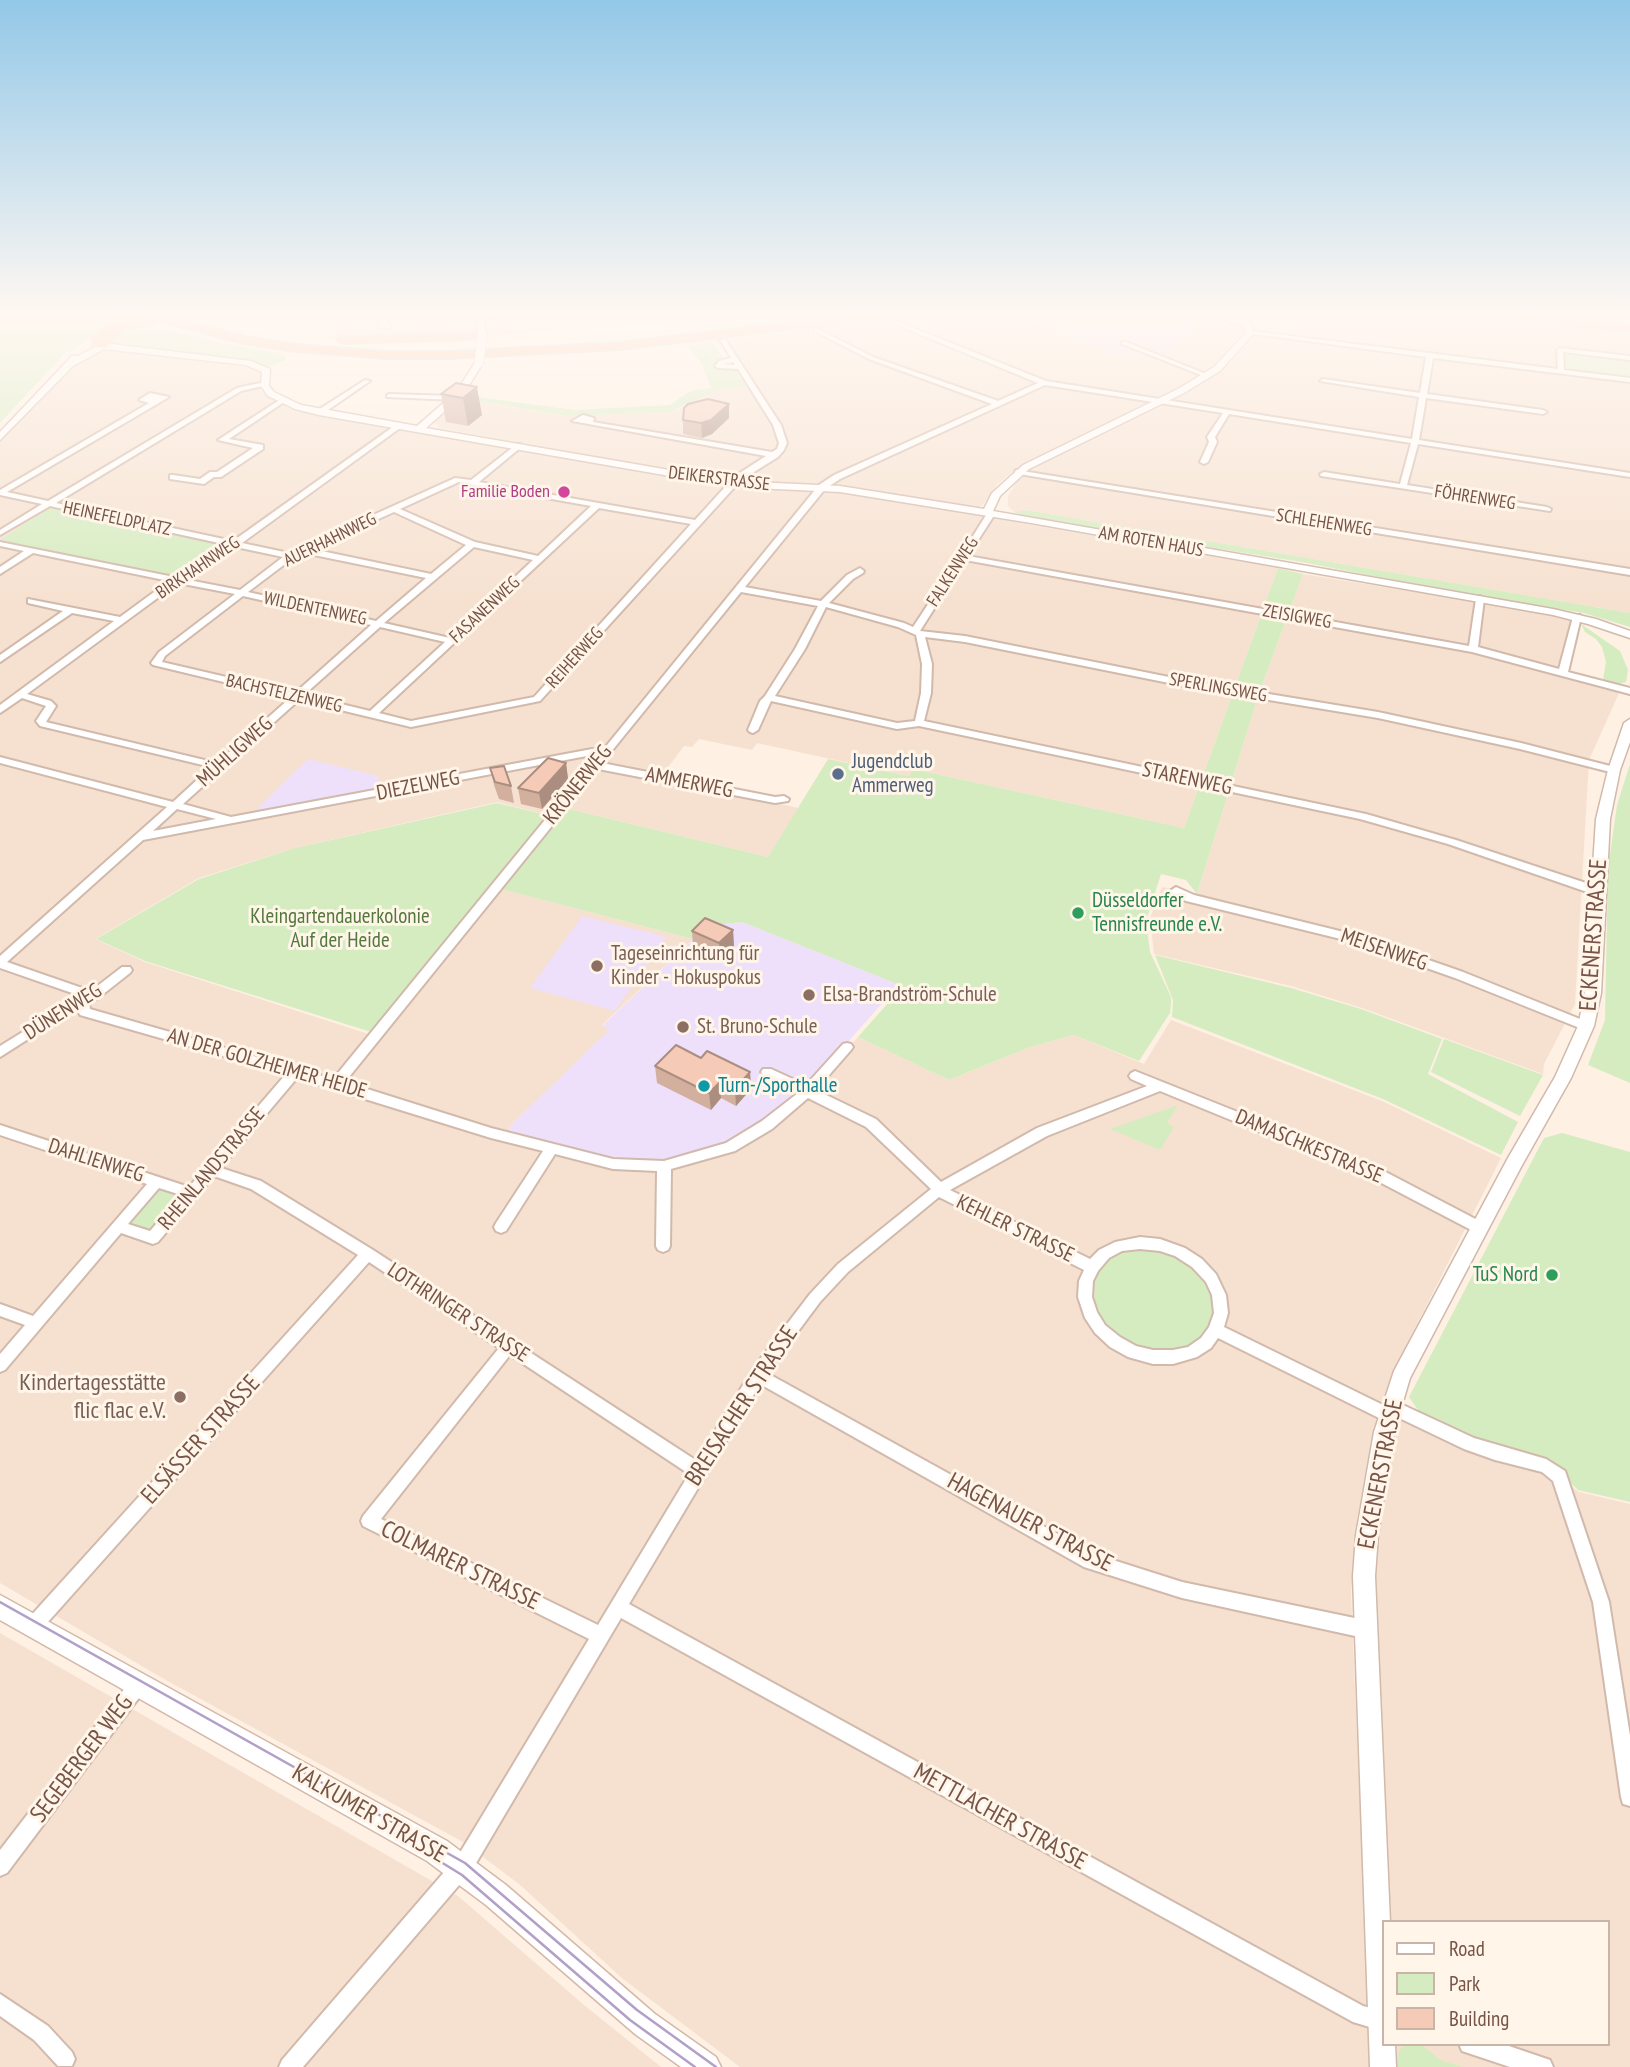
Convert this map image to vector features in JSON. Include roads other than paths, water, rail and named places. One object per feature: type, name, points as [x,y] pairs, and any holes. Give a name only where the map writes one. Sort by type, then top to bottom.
[{"type":"main road","name":"KALKUMER STRASSE","points":[[0,1607],[438,1851],[462,1868],[625,2008],[706,2067]]},
{"type":"street","points":[[0,437],[25,410]]},
{"type":"street","points":[[0,493],[141,410]]},
{"type":"street","points":[[0,533],[204,410]]},
{"type":"street","points":[[173,477],[216,485],[228,477],[218,475],[260,447],[222,440],[267,410]]},
{"type":"street","name":"DEIKERSTRASSE","points":[[314,410],[733,484],[822,487]]},
{"type":"street","points":[[419,429],[441,410]]},
{"type":"street","points":[[733,484],[775,455],[782,445],[779,430],[766,410]]},
{"type":"street","points":[[822,487],[837,477],[984,410]]},
{"type":"street","points":[[994,512],[996,495],[1019,472],[1142,410]]},
{"type":"street","points":[[1218,410],[1630,475]]},
{"type":"street","name":"FÖHRENWEG","points":[[1403,486],[1420,410]]},
{"type":"street","points":[[1532,410],[1543,412]]},
{"type":"street","points":[[1204,462],[1213,442],[1211,437],[1227,412]]},
{"type":"street","points":[[588,423],[775,455]]},
{"type":"street","name":"BIRKHAHNWEG","points":[[0,710],[177,579],[235,544],[397,426]]},
{"type":"street","points":[[473,483],[517,446]]},
{"type":"street","name":"SCHLEHENWEG","points":[[1019,472],[1630,572]]},
{"type":"street","name":"FÖHRENWEG","points":[[1324,474],[1547,509]]},
{"type":"street","name":"AUERHAHNWEG","points":[[156,663],[162,654],[290,556],[458,480],[473,483]]},
{"type":"street","points":[[473,483],[698,523]]},
{"type":"street","name":"REIHERWEG","points":[[413,724],[537,699],[733,484]]},
{"type":"street","name":"AM ROTEN HAUS","points":[[822,487],[994,512],[1480,599],[1577,617],[1630,635]]},
{"type":"street","name":"KRÖNERWEG","points":[[336,1084],[822,487]]},
{"type":"street","points":[[994,512],[1003,490]]},
{"type":"street","name":"HEINEFELDPLATZ","points":[[0,493],[290,556]]},
{"type":"street","name":"FASANENWEG","points":[[372,715],[597,505]]},
{"type":"street","points":[[394,509],[472,544],[540,558]]},
{"type":"street","name":"FALKENWEG","points":[[919,723],[926,693],[928,664],[918,632],[961,557],[994,512]]},
{"type":"street","points":[[0,544],[177,579]]},
{"type":"street","name":"MÜHLIGWEG","points":[[0,963],[296,696],[472,544]]},
{"type":"street","points":[[303,550],[432,577]]},
{"type":"street","points":[[0,571],[32,551]]},
{"type":"street","name":"ZEISIGWEG","points":[[961,557],[1473,649],[1630,691]]},
{"type":"street","points":[[753,730],[765,701],[800,649],[823,604],[850,577],[860,571]]},
{"type":"street","name":"WILDENTENWEG","points":[[177,579],[452,641]]},
{"type":"street","name":"SPERLINGSWEG","points":[[738,589],[823,604],[918,632],[1170,680],[1378,715],[1521,746],[1614,770]]},
{"type":"street","points":[[1473,649],[1480,599]]},
{"type":"street","points":[[31,601],[122,621]]},
{"type":"street","points":[[0,659],[70,610]]},
{"type":"street","points":[[1563,672],[1577,617]]},
{"type":"street","points":[[1610,628],[1630,647]]},
{"type":"street","name":"BACHSTELZENWEG","points":[[156,663],[413,724]]},
{"type":"street","points":[[20,695],[51,706],[41,721],[43,724],[218,766]]},
{"type":"street","name":"STARENWEG","points":[[769,698],[897,726],[919,723],[1362,816],[1452,842],[1597,891]]},
{"type":"street","name":"ECKENERSTRASSE","points":[[1382,2021],[1364,1629],[1364,1576],[1367,1535],[1389,1411],[1401,1377],[1563,1078],[1586,1026],[1593,993],[1603,819],[1614,770],[1630,723]]},
{"type":"street","name":"DIEZELWEG","points":[[139,836],[592,752],[604,753]]},
{"type":"street","name":"DIEZELWEG","points":[[0,760],[231,820]]},
{"type":"street","name":"AMMERWEG","points":[[595,765],[775,800],[784,799]]},
{"type":"street","name":"MEISENWEG","points":[[1176,891],[1190,898],[1356,939],[1459,975],[1586,1026]]},
{"type":"street","name":"AN DER GOLZHEIMER HEIDE","points":[[0,963],[81,992],[84,1012],[551,1149],[612,1164],[664,1166],[730,1147],[767,1125],[808,1091],[847,1046]]},
{"type":"street","name":"DÜNENWEG","points":[[0,1052],[82,1000],[93,996],[126,970]]},
{"type":"street","name":"RHEINLANDSTRASSE","points":[[117,1226],[153,1238],[295,1072]]},
{"type":"street","points":[[767,1072],[871,1123],[940,1189]]},
{"type":"street","name":"DAMASCHKESTRASSE","points":[[1135,1076],[1373,1172],[1480,1228]]},
{"type":"street","name":"BREISACHER STRASSE","points":[[289,2067],[462,1868],[757,1374],[780,1341],[843,1268],[940,1189],[1042,1132],[1161,1086]]},
{"type":"street","name":"DAHLIENWEG","points":[[0,1130],[191,1193]]},
{"type":"street","points":[[501,1227],[551,1149]]},
{"type":"street","points":[[663,1246],[664,1166]]},
{"type":"street","name":"LOTHRINGER STRASSE","points":[[210,1171],[257,1185],[368,1254],[699,1471]]},
{"type":"street","name":"RHEINLANDSTRASSE","points":[[0,1365],[156,1182]]},
{"type":"street","name":"KEHLER STRASSE","points":[[940,1189],[947,1196],[1092,1267]]},
{"type":"street","name":"KEHLER STRASSE","points":[[1140,1243],[1160,1245],[1180,1252],[1198,1263],[1211,1278],[1219,1295],[1221,1313],[1216,1329],[1206,1343],[1183,1354],[1153,1357],[1133,1352],[1108,1336],[1090,1314],[1085,1297],[1086,1281],[1092,1267],[1104,1254],[1120,1246],[1140,1243]]},
{"type":"street","name":"ELSÄSSER STRASSE","points":[[33,1626],[368,1254]]},
{"type":"street","points":[[0,1310],[36,1323]]},
{"type":"street","points":[[1216,1329],[1389,1411],[1482,1448],[1546,1466],[1559,1476],[1601,1602],[1630,1797]]},
{"type":"street","name":"COLMARER STRASSE","points":[[509,1346],[369,1521],[602,1636]]},
{"type":"street","name":"HAGENAUER STRASSE","points":[[757,1374],[1090,1560],[1182,1590],[1364,1629]]},
{"type":"street","name":"METTLACHER STRASSE","points":[[619,1608],[1360,2015],[1382,2021]]},
{"type":"street","name":"SEGEBERGER WEG","points":[[0,1866],[138,1685]]},
{"type":"street","points":[[0,2004],[41,2034],[65,2059]]},
{"type":"street","name":"ECKENERSTRASSE","points":[[1383,2046],[1383,2067]]},
{"type":"street","points":[[1476,2046],[1544,2067]]},
{"type":"tram line","points":[[0,1602],[465,1863],[637,2010],[716,2067]]},
{"type":"tram line","points":[[394,1833],[462,1875],[630,2020],[695,2067]]},
{"type":"place","name":"Familie Boden","points":[[564,492]]},
{"type":"place","name":"Jugendclub Ammerweg","points":[[838,774]]},
{"type":"place","name":"Düsseldorfer Tennisfreunde e.V.","points":[[1078,913]]},
{"type":"place","name":"Tageseinrichtung für Kinder - Hokuspokus","points":[[597,966]]},
{"type":"place","name":"Elsa-Brandström-Schule","points":[[809,995]]},
{"type":"place","name":"St. Bruno-Schule","points":[[683,1027]]},
{"type":"place","name":"Turn-/Sporthalle","points":[[704,1086]]},
{"type":"place","name":"TuS Nord","points":[[1552,1275]]},
{"type":"place","name":"Kindertagesstätte flic flac e.V.","points":[[180,1397]]},
{"type":"park label","name":"Kleingartendauerkolonie Auf der Heide","points":[[340,929]]}]
